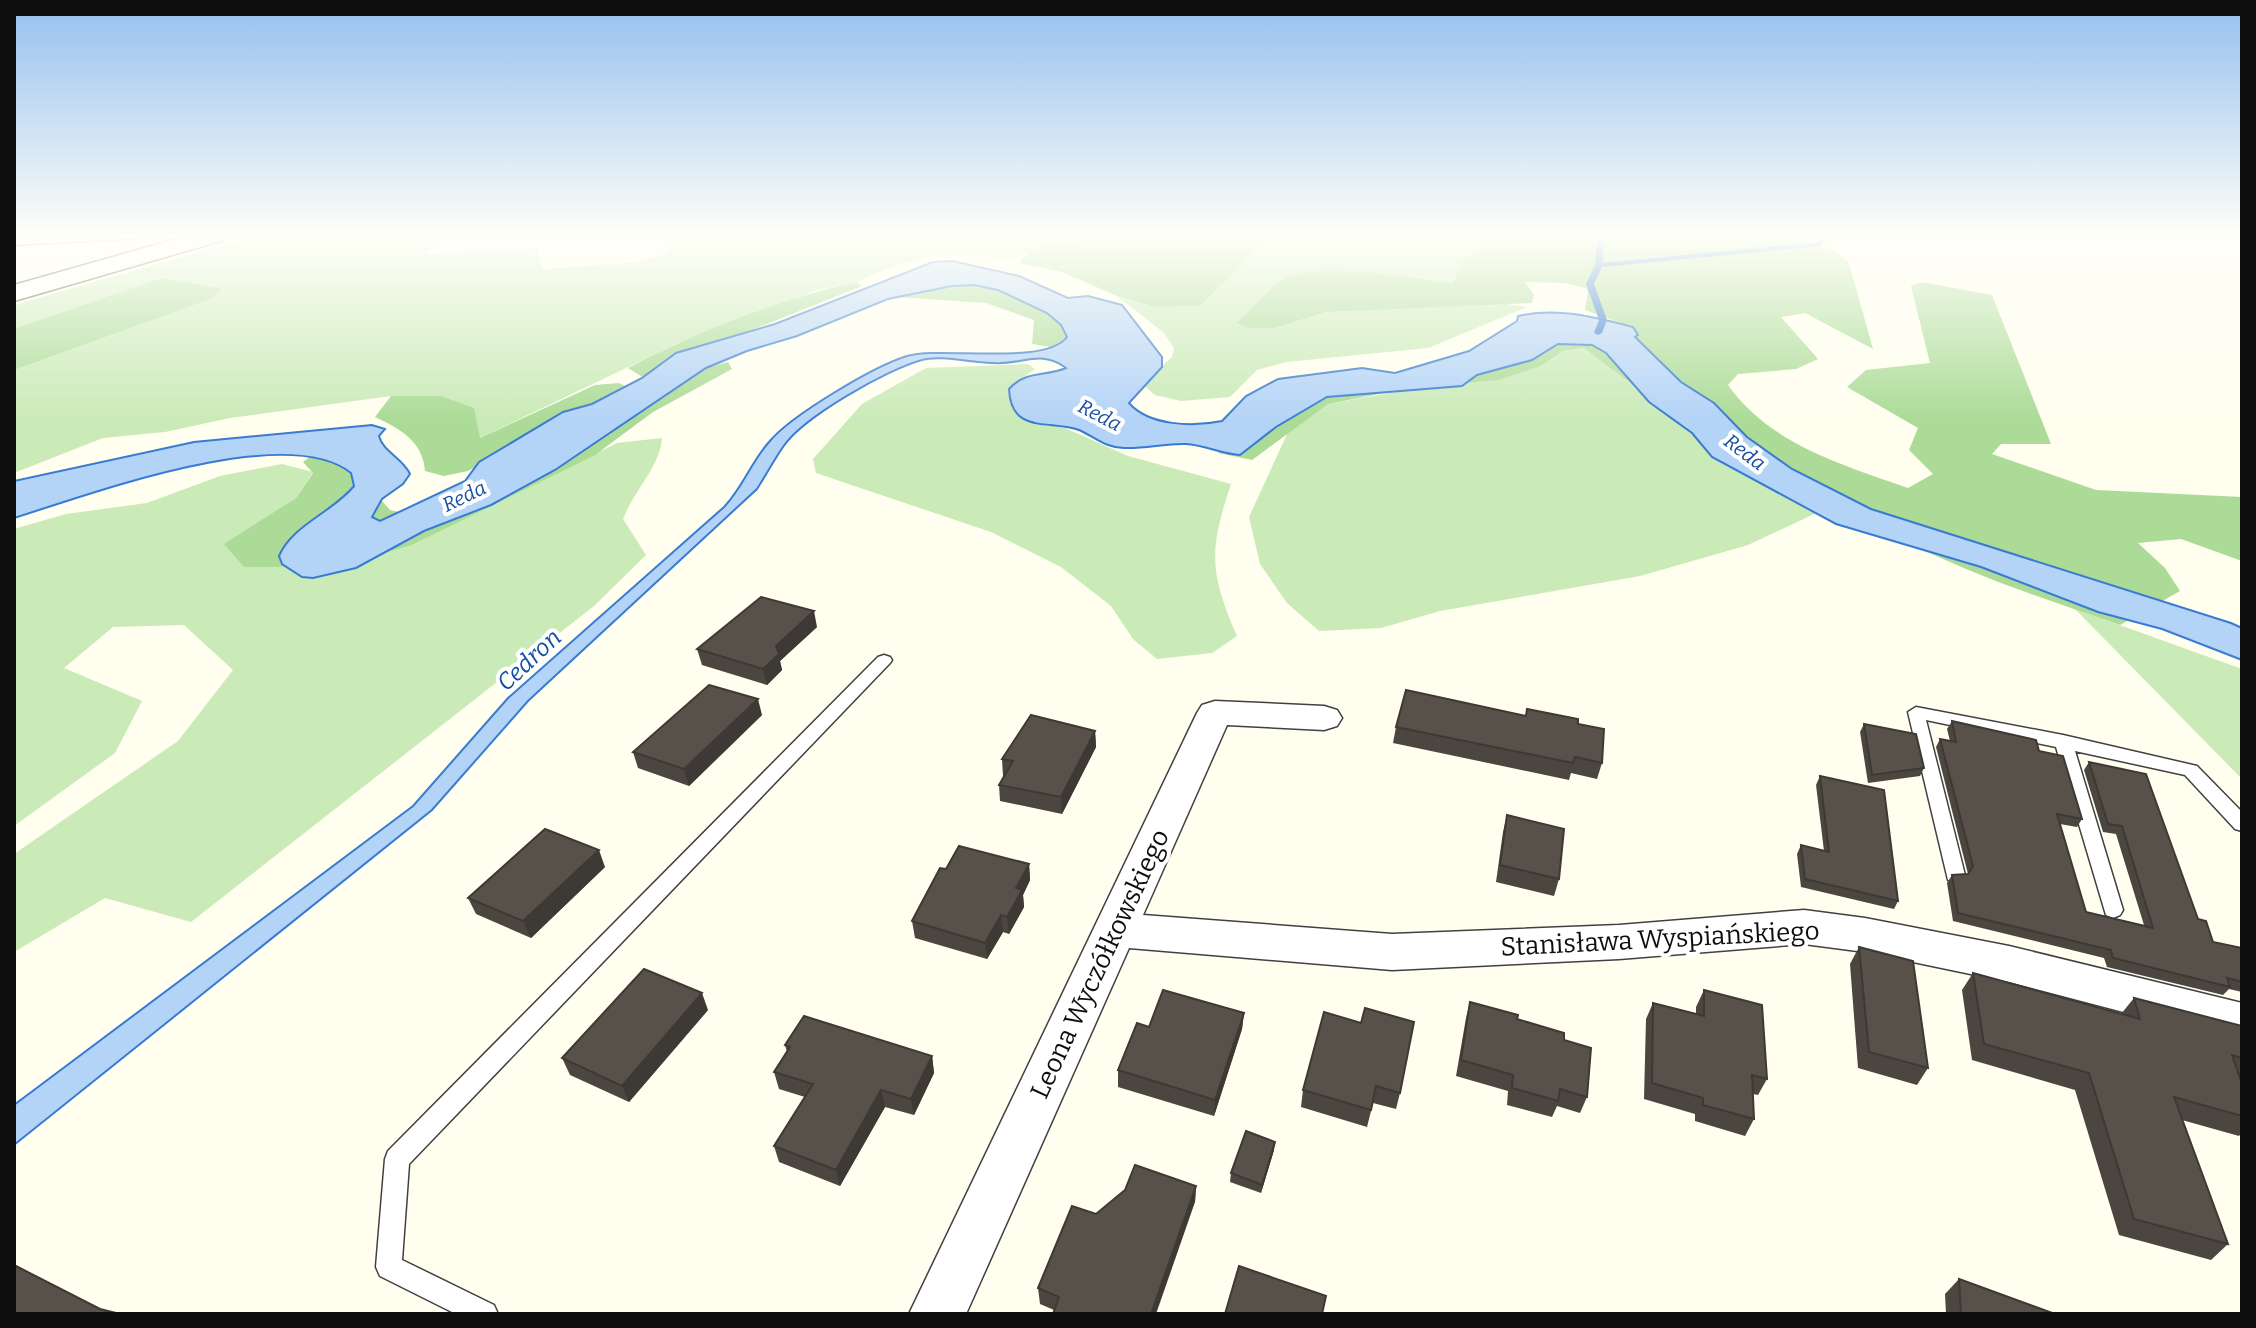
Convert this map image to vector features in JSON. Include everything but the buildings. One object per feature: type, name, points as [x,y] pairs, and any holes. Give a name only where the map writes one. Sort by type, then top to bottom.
[{"type":"street","name":"Leona Wyczółkowskiego","points":[[937,1314],[1215,713],[1324,718]]},
{"type":"street","name":"Stanisława Wyspiańskiego","points":[[1117,930],[1392,952],[1619,942],[1804,927],[1865,935],[2009,964],[2242,1023]]},
{"type":"lane","points":[[485,1314],[389,1267],[397,1159],[884,660]]},
{"type":"lane","points":[[1955,875],[1916,712],[2191,770],[2242,824]]},
{"type":"lane","points":[[2063,741],[2113,910]]},
{"type":"green space","points":[[42,297],[169,297],[63,313],[14,329],[14,305]]},
{"type":"green space","points":[[107,297],[213,297],[14,370],[14,329]]},
{"type":"green space","points":[[799,297],[666,349],[480,438],[391,396],[230,418],[165,432],[103,438],[14,473],[14,370],[211,299]]},
{"type":"green space","points":[[834,297],[684,357],[644,378],[628,368],[683,341],[797,298]]},
{"type":"green space","points":[[897,297],[1038,297],[1096,354],[1032,344],[1034,320],[986,303]]},
{"type":"green space","points":[[1118,297],[1155,307],[1200,306],[1209,297],[1297,297],[1247,328],[1275,328],[1326,312],[1498,303],[1527,307],[1428,348],[1286,362],[1257,370],[1230,397],[1181,401],[1155,395],[1142,384],[1172,357],[1174,348],[1164,333]]},
{"type":"green space","points":[[1120,297],[1209,297],[1200,306],[1155,307]]},
{"type":"green space","points":[[1263,297],[1534,297],[1532,303],[1326,312],[1275,328],[1247,328],[1237,323]]},
{"type":"green space","points":[[1587,297],[1858,297],[1873,349],[1805,313],[1781,317],[1818,359],[1796,369],[1738,374],[1728,385],[1745,406],[1786,438],[1833,461],[1908,488],[1933,474],[1909,450],[1918,428],[1847,387],[1866,370],[1930,363],[1914,297],[1993,297],[2051,444],[2001,444],[1992,454],[2096,490],[2242,497],[2242,561],[2181,539],[2138,543],[2165,568],[2180,591],[2120,625],[1966,569],[1866,523],[1720,442],[1584,348],[1563,351],[1541,366],[1498,380],[1410,388],[1328,404],[1252,460],[1218,453],[1277,407],[1553,339],[1620,339],[1621,323],[1585,310]]},
{"type":"green space","points":[[1584,348],[1714,446],[1827,508],[1748,545],[1640,576],[1440,611],[1381,628],[1319,631],[1287,603],[1260,564],[1249,517],[1289,430],[1328,404],[1541,366],[1563,351]]},
{"type":"green space","points":[[728,362],[732,369],[653,412],[595,455],[412,545],[338,566],[244,567],[224,544],[296,498],[313,473],[303,462],[315,453],[343,458],[390,510],[416,516],[705,368]]},
{"type":"green space","points":[[1028,364],[1035,369],[1013,385],[1013,405],[1128,456],[1231,484],[1219,527],[1215,561],[1221,595],[1237,636],[1212,653],[1157,659],[1133,639],[1111,606],[1061,567],[991,532],[816,473],[813,459],[862,404],[926,368]]},
{"type":"green space","points":[[619,383],[627,387],[468,471],[444,476],[425,471],[420,452],[409,437],[375,417],[391,396],[441,396],[474,408],[480,438],[595,385]]},
{"type":"green space","points":[[662,438],[657,459],[623,519],[646,555],[594,606],[191,922],[105,898],[14,952],[14,854],[178,741],[233,670],[184,625],[113,627],[64,668],[142,701],[115,753],[14,826],[14,529],[66,514],[147,503],[220,476],[282,464],[313,472],[296,498],[225,545],[412,545],[617,443]]},
{"type":"green space","points":[[2075,609],[2242,669],[2242,779]]},
{"type":"water","name":"Reda","points":[[844,297],[898,297],[706,368],[555,470],[491,505],[424,531],[356,568],[313,578],[302,577],[282,564],[279,556],[293,536],[354,486],[351,473],[321,459],[281,455],[235,458],[186,467],[14,518],[14,481],[194,442],[372,425],[385,429],[379,436],[381,442],[410,474],[403,484],[382,499],[372,517],[380,521],[465,481],[479,462],[563,412],[592,404],[642,378],[676,353],[775,324]]},
{"type":"water","name":"Reda","points":[[1013,297],[1092,297],[1122,305],[1162,357],[1162,367],[1129,403],[1138,411],[1160,420],[1198,424],[1222,421],[1246,396],[1278,379],[1362,368],[1395,373],[1469,351],[1517,321],[1518,316],[1562,313],[1633,327],[1638,335],[1635,337],[1681,382],[1714,403],[1747,437],[1792,469],[1871,509],[2231,623],[2242,628],[2242,660],[2162,629],[2098,612],[1981,567],[1836,524],[1712,457],[1692,433],[1649,402],[1606,353],[1592,345],[1558,344],[1532,360],[1477,375],[1462,386],[1327,397],[1276,427],[1240,455],[1186,444],[1118,448],[1079,430],[1025,420],[1011,404],[1009,389],[1029,376],[1066,368],[1050,360],[993,363],[930,358],[889,373],[808,422],[783,447],[757,489],[528,701],[432,810],[14,1145],[14,1105],[413,806],[508,698],[724,507],[763,450],[780,431],[854,381],[907,356],[1016,353],[1055,346],[1067,337],[1061,325],[1047,313]]},
{"type":"waterway","points":[[1595,297],[1603,320],[1598,333]]},
{"type":"water label","name":"Cedron","points":[[529,660]]}]
